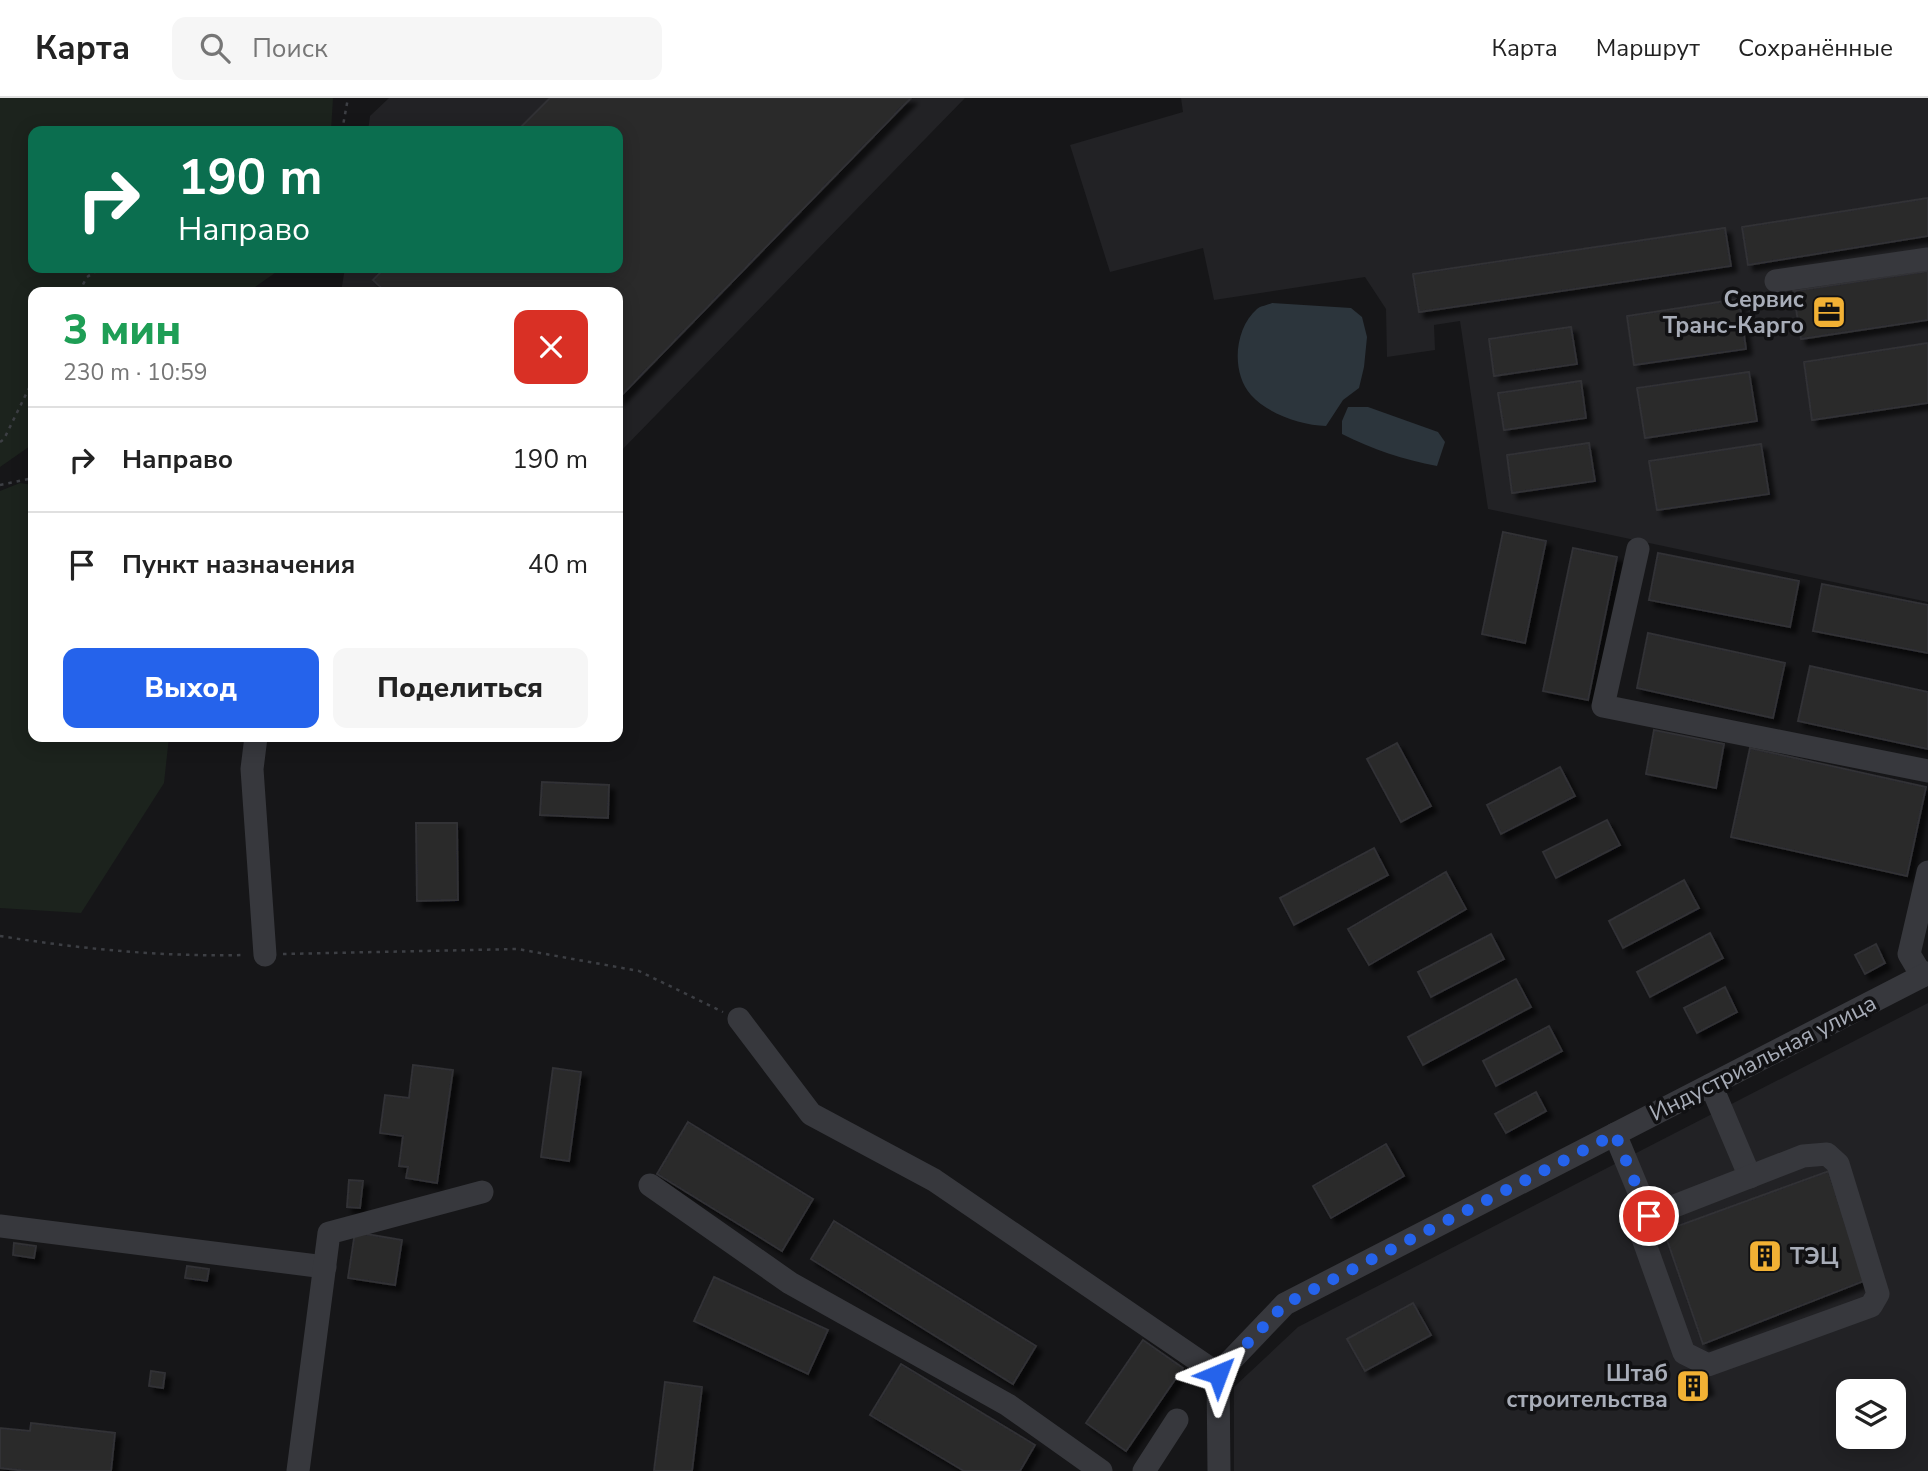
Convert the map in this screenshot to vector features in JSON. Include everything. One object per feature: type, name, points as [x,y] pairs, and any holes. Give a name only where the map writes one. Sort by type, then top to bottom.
[{"type":"street","points":[[1776,281],[1928,259]]},
{"type":"street","points":[[1638,549],[1603,706],[1928,771]]},
{"type":"street","points":[[255,742],[252,769],[265,955]]},
{"type":"street","points":[[1925,975],[1909,954],[1928,872]]},
{"type":"street","name":"Индустриальная улица","points":[[1218,1374],[1285,1304],[1925,975]]},
{"type":"street","points":[[739,1019],[811,1114],[934,1180],[1218,1374],[1219,1471]]},
{"type":"street","points":[[1711,1085],[1750,1177]]},
{"type":"street","points":[[1615,1134],[1649,1216]]},
{"type":"street","points":[[1827,1154],[1838,1164],[1878,1294],[1871,1306],[1707,1365],[1684,1353],[1640,1230],[1649,1216],[1803,1156],[1827,1154]]},
{"type":"street","points":[[650,1185],[790,1283],[1008,1405],[1101,1471]]},
{"type":"street","points":[[298,1471],[330,1233],[482,1192]]},
{"type":"street","points":[[0,1226],[325,1267]]},
{"type":"street","points":[[1144,1471],[1177,1420]]},
{"type":"path","points":[[343,126],[348,98]]},
{"type":"path","points":[[82,287],[87,277],[93,273]]},
{"type":"path","points":[[0,442],[28,390]]},
{"type":"path","points":[[0,485],[28,479]]},
{"type":"path","points":[[0,936],[186,957],[518,949],[639,971],[739,1019]]},
{"type":"shaded area","points":[[0,98],[333,98],[331,126],[28,126],[28,273],[275,273],[255,287],[28,287],[28,447],[0,467]]},
{"type":"shaded area","points":[[389,98],[965,98],[623,449],[623,287],[342,287],[344,273],[623,273],[623,126],[369,126],[370,116]]},
{"type":"shaded area","points":[[1181,98],[1928,98],[1928,602],[1488,509],[1460,321],[1434,325],[1435,350],[1387,357],[1386,309],[1365,277],[1214,300],[1203,248],[1110,272],[1070,145],[1183,112]]},
{"type":"shaded area","points":[[1272,303],[1351,308],[1362,317],[1367,337],[1359,388],[1343,400],[1326,426],[1296,421],[1266,408],[1251,395],[1240,375],[1238,351],[1244,328],[1258,308]]},
{"type":"shaded area","points":[[1348,407],[1368,407],[1438,432],[1445,442],[1437,466],[1388,453],[1342,434],[1342,421]]},
{"type":"shaded area","points":[[20,483],[28,484],[28,742],[168,742],[164,783],[81,913],[0,908],[0,491]]},
{"type":"shaded area","points":[[1928,1003],[1928,1471],[1234,1471],[1234,1387],[1298,1327]]},
{"type":"building","points":[[550,98],[911,98],[623,394],[623,287],[381,287],[373,280],[380,273],[623,273],[623,126],[522,126]]},
{"type":"building","points":[[1928,198],[1928,236],[1748,265],[1742,227]]},
{"type":"building","points":[[1725,228],[1731,266],[1419,312],[1413,274]]},
{"type":"building","points":[[1928,271],[1928,320],[1801,339],[1793,291]]},
{"type":"building","points":[[1739,299],[1746,349],[1634,365],[1627,316]]},
{"type":"building","points":[[1571,327],[1577,364],[1494,376],[1489,339]]},
{"type":"building","points":[[1928,343],[1928,403],[1812,420],[1804,362]]},
{"type":"building","points":[[1749,372],[1757,421],[1645,438],[1637,388]]},
{"type":"building","points":[[1581,381],[1586,418],[1504,430],[1498,393]]},
{"type":"building","points":[[1589,443],[1595,481],[1512,493],[1507,455]]},
{"type":"building","points":[[1761,444],[1769,494],[1657,510],[1649,461]]},
{"type":"building","points":[[1503,532],[1546,541],[1525,643],[1482,634]]},
{"type":"building","points":[[1573,548],[1617,557],[1588,700],[1543,691]]},
{"type":"building","points":[[1658,553],[1799,581],[1790,627],[1649,600]]},
{"type":"building","points":[[1822,584],[1928,605],[1928,653],[1813,631]]},
{"type":"building","points":[[1648,633],[1785,663],[1773,718],[1637,688]]},
{"type":"building","points":[[1810,666],[1928,692],[1928,749],[1798,721]]},
{"type":"building","points":[[1654,730],[1724,744],[1716,788],[1646,774]]},
{"type":"building","points":[[1397,743],[1431,806],[1401,822],[1367,759]]},
{"type":"building","points":[[1750,748],[1926,787],[1907,876],[1731,837]]},
{"type":"building","points":[[1560,767],[1575,796],[1501,834],[1487,805]]},
{"type":"building","points":[[542,782],[609,785],[608,818],[540,815]]},
{"type":"building","points":[[1607,820],[1620,845],[1556,878],[1543,852]]},
{"type":"building","points":[[416,823],[457,823],[458,900],[417,901]]},
{"type":"building","points":[[1374,848],[1388,875],[1294,925],[1280,898]]},
{"type":"building","points":[[1446,872],[1466,909],[1369,965],[1348,929]]},
{"type":"building","points":[[1684,880],[1699,908],[1623,948],[1609,921]]},
{"type":"building","points":[[1710,933],[1723,958],[1650,997],[1637,972]]},
{"type":"building","points":[[1491,934],[1504,959],[1431,997],[1418,972]]},
{"type":"building","points":[[1876,944],[1885,963],[1865,974],[1855,955]]},
{"type":"building","points":[[1516,979],[1531,1007],[1423,1065],[1408,1037]]},
{"type":"building","points":[[1725,987],[1737,1012],[1697,1033],[1684,1008]]},
{"type":"building","points":[[1549,1026],[1562,1051],[1496,1086],[1483,1061]]},
{"type":"building","points":[[413,1065],[453,1070],[437,1183],[406,1178],[408,1167],[399,1166],[403,1136],[380,1133],[385,1095],[409,1098]]},
{"type":"building","points":[[553,1068],[581,1072],[569,1161],[541,1157]]},
{"type":"building","points":[[1536,1092],[1546,1111],[1506,1133],[1495,1114]]},
{"type":"building","points":[[688,1122],[813,1199],[782,1251],[657,1174]]},
{"type":"building","points":[[1386,1144],[1404,1176],[1331,1218],[1313,1186]]},
{"type":"building","name":"ТЭЦ","points":[[1829,1171],[1864,1281],[1703,1344],[1664,1231]]},
{"type":"building","points":[[349,1180],[363,1181],[360,1208],[347,1207]]},
{"type":"building","points":[[834,1221],[1036,1346],[1013,1384],[811,1259]]},
{"type":"building","points":[[355,1232],[402,1240],[395,1285],[348,1278]]},
{"type":"building","points":[[14,1243],[36,1246],[34,1258],[13,1255]]},
{"type":"building","points":[[187,1266],[209,1269],[207,1281],[185,1278]]},
{"type":"building","points":[[714,1277],[828,1330],[808,1374],[694,1321]]},
{"type":"building","points":[[1413,1303],[1431,1335],[1365,1371],[1347,1339]]},
{"type":"building","points":[[1143,1340],[1183,1368],[1126,1451],[1086,1423]]},
{"type":"building","points":[[901,1364],[1035,1445],[1020,1471],[964,1471],[870,1415]]},
{"type":"building","points":[[151,1371],[165,1373],[163,1388],[149,1386]]},
{"type":"building","name":"Штаб строительства","points":[[1703,1375],[1708,1389],[1684,1398],[1679,1384]]},
{"type":"building","points":[[665,1382],[702,1387],[692,1471],[654,1471]]},
{"type":"building","points":[[31,1423],[115,1433],[111,1471],[26,1471],[0,1468],[0,1428],[30,1431]]},
{"type":"place","name":"Сервис Транс-Карго","points":[[1829,312]]},
{"type":"place","name":"ТЭЦ","points":[[1765,1256]]},
{"type":"place","name":"Штаб строительства","points":[[1693,1386]]},
{"type":"route","points":[[1218,1374],[1285,1304],[1615,1134],[1649,1216]]}]
